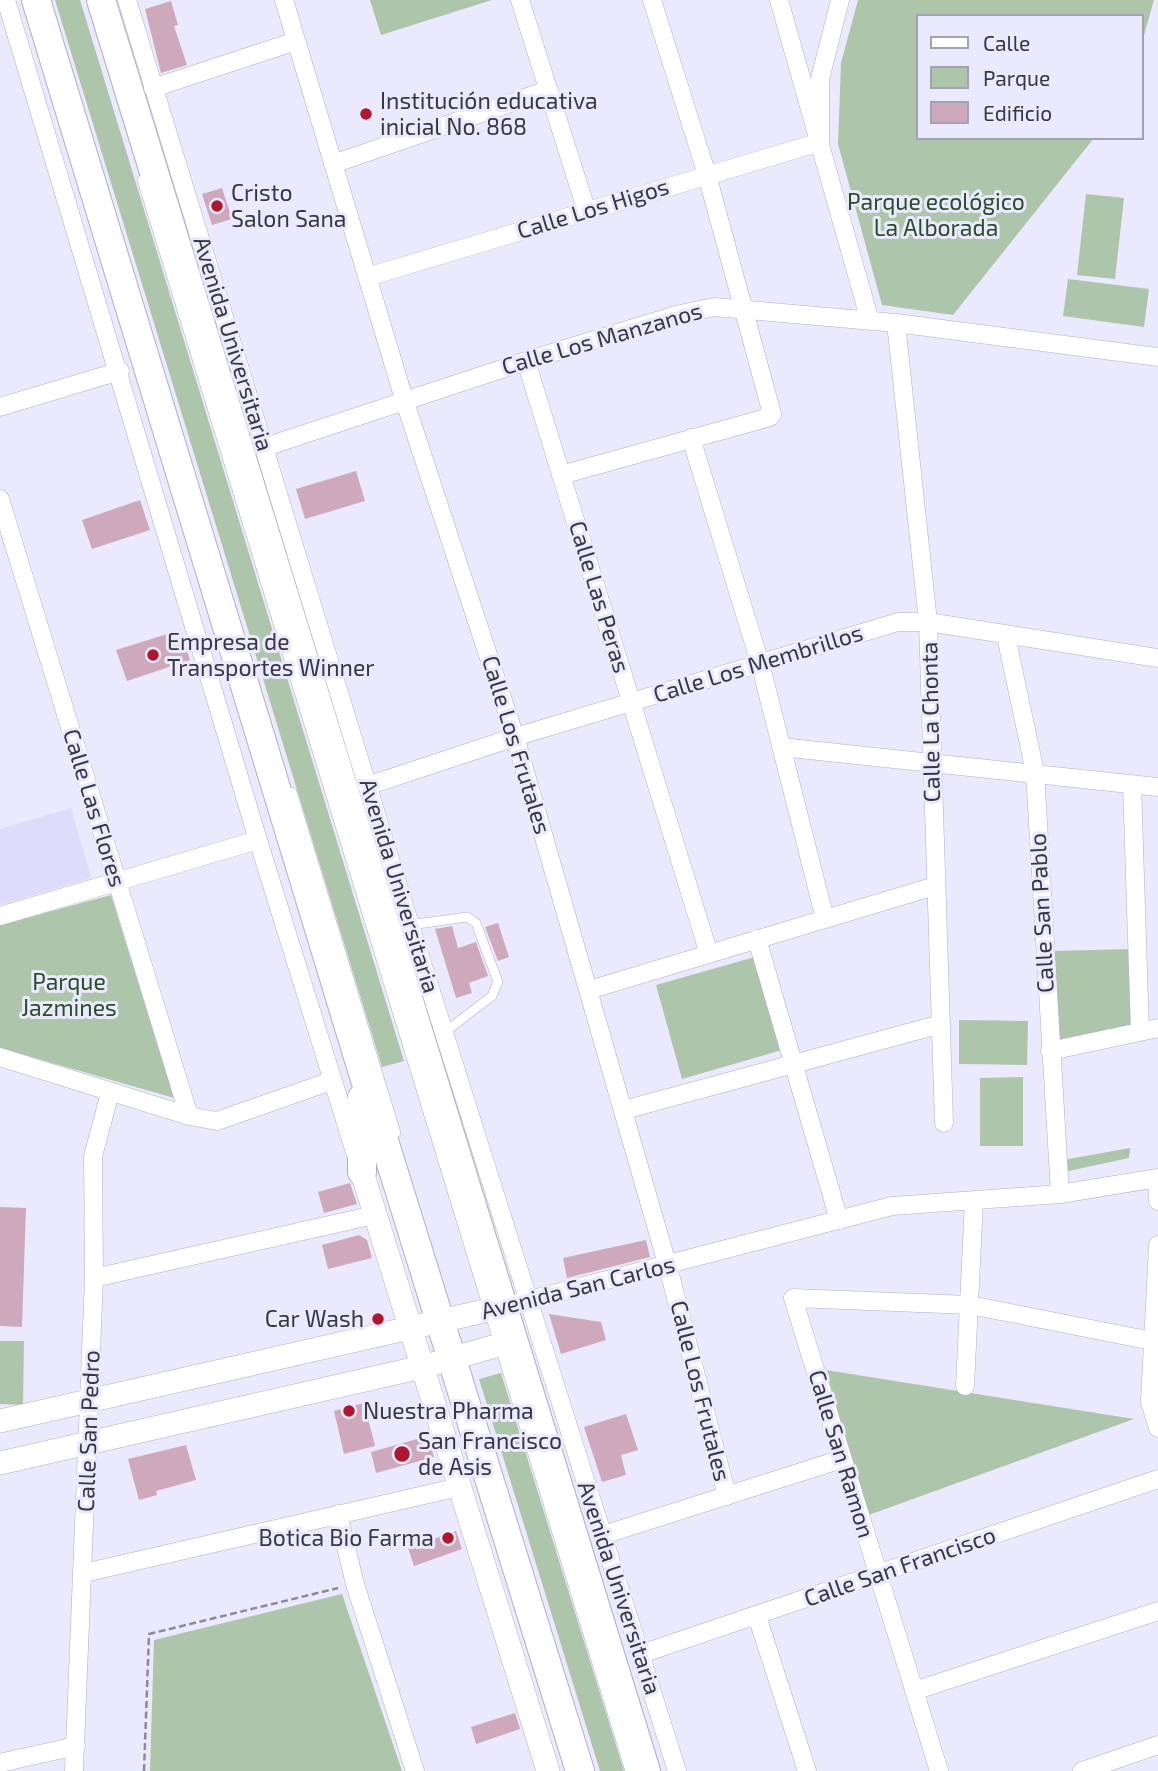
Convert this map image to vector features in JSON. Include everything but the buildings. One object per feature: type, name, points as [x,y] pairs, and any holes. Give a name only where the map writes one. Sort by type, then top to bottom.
[{"type":"main road","points":[[36,0],[362,1070],[461,1355],[580,1771]]},
{"type":"main road","name":"Avenida Universitaria","points":[[101,0],[495,1309],[516,1340],[646,1771]]},
{"type":"main road","points":[[362,1070],[362,1172]]},
{"type":"street","points":[[6,0],[120,371],[331,1081],[362,1172],[548,1771]]},
{"type":"street","name":"Avenida Universitaria","points":[[127,0],[367,786],[529,1300],[516,1340],[603,1535],[677,1771]]},
{"type":"street","name":"Calle Los Frutales","points":[[284,0],[404,399],[515,737],[668,1267],[727,1496]]},
{"type":"street","points":[[520,0],[587,212]]},
{"type":"street","points":[[561,475],[770,418],[772,414],[707,175],[652,0]]},
{"type":"street","points":[[779,0],[870,321]]},
{"type":"street","points":[[820,142],[820,79],[840,0]]},
{"type":"street","points":[[153,88],[296,41]]},
{"type":"street","points":[[333,164],[548,90]]},
{"type":"street","name":"Calle Los Higos","points":[[367,277],[820,142]]},
{"type":"street","name":"Calle Los Manzanos","points":[[265,447],[404,399],[676,315],[714,307],[895,323],[1158,357]]},
{"type":"street","name":"Calle La Chonta","points":[[895,323],[928,622],[944,1123]]},
{"type":"street","name":"Calle Las Peras","points":[[526,361],[709,954]]},
{"type":"street","points":[[0,407],[120,371]]},
{"type":"street","points":[[691,438],[760,663],[825,919]]},
{"type":"street","name":"Calle Las Flores","points":[[0,499],[189,1116]]},
{"type":"street","name":"Calle Los Membrillos","points":[[367,786],[515,737],[898,622],[928,622],[1158,658]]},
{"type":"street","name":"Calle San Pablo","points":[[1006,636],[1035,772],[1060,1194]]},
{"type":"street","points":[[782,747],[1158,787]]},
{"type":"street","points":[[1050,1051],[1149,1030],[1132,784]]},
{"type":"street","points":[[0,916],[258,840]]},
{"type":"street","points":[[589,990],[935,886]]},
{"type":"street","points":[[757,939],[839,1220]]},
{"type":"street","points":[[624,1110],[941,1024]]},
{"type":"street","points":[[0,1057],[110,1093],[189,1116],[217,1121],[331,1081]]},
{"type":"street","name":"Calle San Pedro","points":[[75,1771],[94,1278],[93,1156],[110,1093]]},
{"type":"street","points":[[1157,1178],[1158,1201]]},
{"type":"street","name":"Avenida San Carlos","points":[[0,1421],[450,1320],[668,1267],[892,1206],[1060,1194],[1157,1178]]},
{"type":"street","points":[[965,1386],[974,1201]]},
{"type":"street","points":[[94,1278],[374,1215]]},
{"type":"street","points":[[1158,1245],[1150,1402],[1158,1428]]},
{"type":"street","name":"Calle San Ramon","points":[[939,1771],[793,1298],[970,1305]]},
{"type":"street","points":[[970,1305],[1152,1342]]},
{"type":"street","name":"Avenida San Carlos","points":[[0,1463],[422,1367],[516,1340]]},
{"type":"street","points":[[603,1535],[842,1459]]},
{"type":"street","name":"Calle San Francisco","points":[[641,1654],[1158,1479]]},
{"type":"street","points":[[83,1573],[459,1487]]},
{"type":"street","points":[[338,1514],[355,1584],[415,1771]]},
{"type":"street","points":[[914,1691],[1158,1611]]},
{"type":"street","points":[[757,1616],[807,1771]]},
{"type":"street","points":[[1082,1771],[1125,1764],[1158,1745]]},
{"type":"street","points":[[0,1763],[76,1746]]},
{"type":"lane","points":[[140,173],[495,1309]]},
{"type":"lane","points":[[290,785],[400,1145]]},
{"type":"lane","points":[[410,925],[467,917],[476,923],[498,982],[492,996],[445,1032]]},
{"type":"lane","points":[[516,1340],[630,1771]]},
{"type":"path","points":[[144,1771],[149,1634],[355,1584]]},
{"type":"shaded area","points":[[71,808],[91,878],[0,905],[0,829]]},
{"type":"green space","points":[[55,0],[80,0],[404,1061],[382,1067]]},
{"type":"green space","points":[[370,0],[492,0],[381,35]]},
{"type":"green space","name":"Parque ecológico La Alborada","points":[[858,0],[1154,0],[1144,35],[1144,14],[916,14],[916,140],[1092,140],[953,315],[882,305],[838,144],[841,63]]},
{"type":"green space","points":[[1086,194],[1124,198],[1115,279],[1077,275]]},
{"type":"green space","points":[[1068,279],[1149,289],[1144,327],[1063,316]]},
{"type":"green space","name":"Parque Jazmines","points":[[111,895],[174,1098],[0,1048],[0,925]]},
{"type":"green space","points":[[1132,949],[1135,1024],[1057,1040],[1051,951]]},
{"type":"green space","points":[[755,957],[782,1050],[682,1079],[656,985]]},
{"type":"green space","points":[[959,1020],[1028,1021],[1027,1065],[959,1064]]},
{"type":"green space","points":[[1023,1077],[1023,1146],[980,1146],[980,1078]]},
{"type":"green space","points":[[1130,1148],[1129,1158],[1064,1172],[1063,1160]]},
{"type":"green space","points":[[0,1341],[24,1341],[23,1405],[0,1404]]},
{"type":"green space","points":[[826,1370],[1134,1419],[866,1516]]},
{"type":"green space","points":[[501,1373],[624,1771],[600,1771],[479,1379]]},
{"type":"green space","points":[[342,1594],[402,1771],[150,1771],[154,1640]]},
{"type":"place","name":"Institución educativa inicial No. 868","points":[[366,114]]},
{"type":"place","name":"Cristo Salon Sana","points":[[217,206]]},
{"type":"place","name":"Empresa de Transportes Winner","points":[[153,655]]},
{"type":"place","name":"Car Wash","points":[[378,1319]]},
{"type":"place","name":"Nuestra Pharma","points":[[349,1411]]},
{"type":"place","name":"San Francisco de Asis","points":[[402,1454]]},
{"type":"place","name":"Botica Bio Farma","points":[[448,1538]]}]
